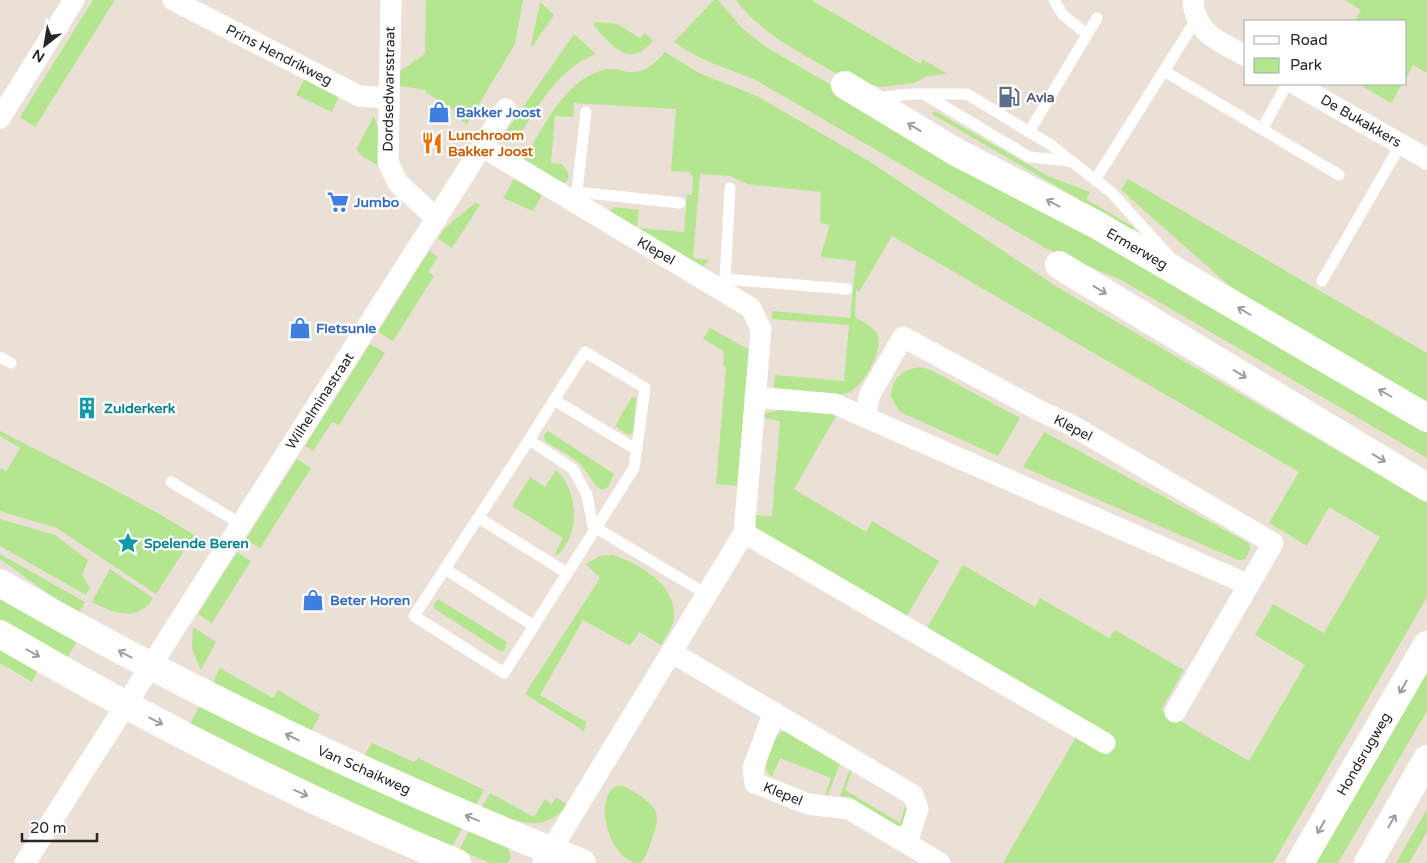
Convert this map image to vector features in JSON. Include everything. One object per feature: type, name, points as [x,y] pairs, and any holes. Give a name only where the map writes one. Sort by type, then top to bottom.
[{"type":"main road","name":"Ermerweg","points":[[845,85],[956,152],[1097,225],[1427,418]]},
{"type":"main road","points":[[1059,265],[1427,487]]},
{"type":"main road","name":"Van Schaikweg","points":[[0,583],[150,667],[369,773],[547,857],[582,863]]},
{"type":"main road","points":[[0,634],[126,705],[293,790],[457,863]]},
{"type":"main road","name":"Hondsrugweg","points":[[1300,863],[1427,645]]},
{"type":"main road","points":[[1368,863],[1427,759]]},
{"type":"street","points":[[0,118],[74,0]]},
{"type":"street","name":"Prins Hendrikweg","points":[[173,0],[358,96],[388,98]]},
{"type":"street","name":"Dordsedwarsstraat","points":[[391,0],[388,162],[398,183],[437,219]]},
{"type":"street","points":[[1195,10],[1205,33],[1244,55]]},
{"type":"street","name":"De Bukakkers","points":[[1297,85],[1427,159]]},
{"type":"street","name":"Wilhelminastraat","points":[[150,667],[506,109]]},
{"type":"street","name":"Klepel","points":[[483,147],[576,198],[722,284],[751,308],[761,329],[744,533],[547,857]]},
{"type":"street","name":"Klepel","points":[[865,416],[870,394],[903,337],[1040,411],[1071,425],[1273,543],[1175,712]]},
{"type":"street","points":[[755,397],[835,404],[1249,585]]},
{"type":"street","points":[[744,533],[1105,743]]},
{"type":"street","points":[[671,652],[913,795],[918,809],[907,843]]},
{"type":"street","points":[[25,863],[150,667]]},
{"type":"street","name":"Klepel","points":[[774,712],[753,768],[754,782],[808,804],[850,809],[940,863]]},
{"type":"lane","points":[[1054,0],[1063,15],[1087,34]]},
{"type":"lane","points":[[1095,180],[1164,71],[1195,10]]},
{"type":"lane","points":[[1029,132],[1097,18]]},
{"type":"lane","points":[[1164,71],[1339,175]]},
{"type":"lane","points":[[1262,129],[1286,85]]},
{"type":"lane","points":[[868,99],[912,94],[967,94],[1071,160],[1110,192],[1194,282]]},
{"type":"lane","points":[[926,95],[1029,157],[1071,160]]},
{"type":"lane","points":[[586,112],[576,198],[680,203]]},
{"type":"lane","points":[[1322,282],[1401,144]]},
{"type":"lane","points":[[730,188],[722,284],[847,289]]},
{"type":"lane","points":[[585,352],[645,388],[634,468],[504,673],[414,616],[529,440],[585,352]]},
{"type":"lane","points":[[0,357],[11,363]]},
{"type":"lane","points":[[554,400],[637,450]]},
{"type":"lane","points":[[529,440],[573,469],[587,495],[593,526],[706,594]]},
{"type":"lane","points":[[171,482],[241,524]]},
{"type":"lane","points":[[479,518],[568,573]]},
{"type":"lane","points":[[445,569],[534,626]]},
{"type":"green space","points":[[93,0],[115,0],[35,127],[20,117]]},
{"type":"green space","points":[[426,0],[523,0],[515,44],[467,124],[453,115],[455,111],[425,92],[426,90],[400,86],[400,71],[425,54]]},
{"type":"green space","points":[[714,0],[718,0],[742,28],[766,47],[1427,433],[1427,458],[1121,280],[1047,249],[754,79],[702,59],[674,42]]},
{"type":"green space","points":[[736,0],[811,0],[921,64],[922,59],[948,74],[927,76],[914,83],[881,87],[856,81],[841,72],[839,75],[783,42],[758,23]]},
{"type":"green space","points":[[1345,0],[1427,0],[1427,73],[1413,65],[1407,76],[1407,20],[1356,20],[1361,10]]},
{"type":"green space","points":[[540,2],[554,15],[532,47],[531,45]]},
{"type":"green space","points":[[595,22],[617,24],[640,38],[645,33],[653,41],[635,54],[628,54],[607,40],[593,25]]},
{"type":"green space","points":[[574,34],[596,54],[570,69],[559,79],[540,103],[516,141],[505,133]]},
{"type":"green space","points":[[665,52],[699,73],[757,96],[867,160],[1057,287],[1427,503],[1427,597],[1273,863],[1003,863],[1076,737],[1108,755],[1116,741],[926,630],[963,565],[1035,607],[1040,598],[1109,638],[1115,630],[1184,670],[1161,710],[1249,761],[1305,665],[1255,635],[1273,604],[1324,633],[1380,537],[1329,507],[1307,546],[1269,523],[1299,472],[892,236],[859,292],[856,291],[855,317],[875,331],[879,340],[875,358],[860,384],[847,393],[824,395],[782,392],[774,389],[775,375],[844,381],[849,325],[772,319],[772,311],[850,318],[856,261],[821,257],[829,225],[820,223],[821,192],[747,184],[730,176],[700,174],[693,258],[710,260],[703,266],[611,214],[611,210],[614,207],[639,210],[637,228],[684,232],[687,195],[692,195],[693,178],[689,172],[671,171],[676,109],[574,103],[573,117],[555,116],[551,163],[562,164],[569,174],[567,181],[563,184],[522,162],[554,109],[575,86],[587,77],[603,70],[641,71],[652,65]]},
{"type":"green space","points":[[305,78],[339,96],[332,112],[296,95]]},
{"type":"green space","points":[[1361,85],[1401,85],[1391,103]]},
{"type":"green space","points":[[935,111],[1048,176],[1090,192],[1086,199],[1135,228],[1132,230],[932,114]]},
{"type":"green space","points":[[374,116],[380,136],[379,166],[362,156],[356,149]]},
{"type":"green space","points":[[514,179],[542,195],[533,211],[503,198]]},
{"type":"green space","points":[[1128,179],[1427,353],[1427,402],[1232,288],[1121,190]]},
{"type":"green space","points":[[475,203],[480,205],[452,248],[438,239],[445,228]]},
{"type":"green space","points":[[429,251],[438,257],[428,272],[434,276],[393,341],[378,332]]},
{"type":"green space","points":[[710,328],[750,350],[737,486],[716,484],[726,367],[723,365],[724,351],[703,339]]},
{"type":"green space","points":[[370,344],[385,353],[339,425],[332,422],[313,451],[305,446]]},
{"type":"green space","points":[[919,367],[933,371],[1020,418],[998,456],[900,412],[891,397],[895,380],[907,370]]},
{"type":"green space","points":[[632,397],[636,398],[633,433],[628,435],[615,426]]},
{"type":"green space","points":[[780,410],[829,413],[836,416],[794,489],[866,532],[872,521],[939,561],[905,619],[756,528],[755,515],[772,516],[780,421],[765,418],[763,414]]},
{"type":"green space","points":[[0,431],[123,494],[194,535],[156,594],[57,528],[0,511],[0,468],[6,472],[20,448],[0,436]]},
{"type":"green space","points":[[548,431],[614,474],[608,487],[602,490],[599,488],[579,463],[545,441],[544,435]]},
{"type":"green space","points":[[1044,432],[1249,543],[1250,550],[1245,559],[1238,560],[1023,467]]},
{"type":"green space","points":[[297,459],[311,468],[260,548],[246,539]]},
{"type":"green space","points":[[556,470],[564,479],[569,489],[574,513],[570,537],[556,556],[555,554],[563,538],[512,506],[530,477],[545,487]]},
{"type":"green space","points":[[0,519],[55,535],[88,560],[82,575],[90,588],[86,595],[0,546]]},
{"type":"green space","points":[[237,552],[251,561],[212,623],[198,614]]},
{"type":"green space","points":[[0,554],[85,602],[78,615],[0,559]]},
{"type":"green space","points":[[612,555],[633,563],[654,577],[663,586],[673,606],[674,617],[671,628],[661,645],[639,632],[630,646],[583,620],[540,695],[586,722],[584,731],[525,694],[600,578],[586,564],[600,556]]},
{"type":"green space","points":[[110,569],[153,598],[147,606],[140,611],[125,614],[108,610],[92,602]]},
{"type":"green space","points":[[0,597],[77,641],[66,660],[0,621]]},
{"type":"green space","points":[[438,599],[507,642],[504,651],[500,651],[435,609],[434,605]]},
{"type":"green space","points":[[193,627],[216,642],[201,670],[192,649]]},
{"type":"green space","points":[[0,648],[38,670],[32,682],[0,663]]},
{"type":"green space","points":[[220,668],[273,698],[278,690],[320,715],[311,732],[217,685],[213,682]]},
{"type":"green space","points":[[1427,669],[1427,711],[1338,863],[1314,863]]},
{"type":"green space","points":[[200,706],[364,785],[462,828],[452,847],[328,793],[189,725]]},
{"type":"green space","points":[[784,731],[840,763],[828,795],[825,795],[831,778],[780,758],[772,777],[767,772],[766,767],[770,749],[776,738]]},
{"type":"green space","points":[[372,743],[414,762],[418,758],[484,790],[476,805],[364,756]]},
{"type":"green space","points":[[850,769],[852,770],[845,790],[900,823],[906,804],[907,810],[903,825],[897,826],[850,797],[840,796]]},
{"type":"green space","points":[[616,786],[626,787],[643,798],[656,812],[657,818],[654,832],[647,854],[640,863],[629,860],[620,853],[608,829],[605,804],[609,793]]},
{"type":"green space","points":[[490,793],[534,817],[545,799],[552,804],[556,797],[568,805],[558,815],[548,820],[527,823],[516,821],[482,807]]},
{"type":"green space","points":[[1427,809],[1427,832],[1409,863],[1396,863]]},
{"type":"green space","points":[[469,831],[507,846],[511,857],[508,863],[490,863],[459,850]]},
{"type":"place","name":"Avia","points":[[1009,97]]},
{"type":"place","name":"Bakker Joost","points":[[439,112]]},
{"type":"place","name":"Lunchroom Bakker Joost","points":[[432,143]]},
{"type":"place","name":"Jumbo","points":[[338,202]]},
{"type":"place","name":"Fietsunie","points":[[300,328]]},
{"type":"place","name":"Zuiderkerk","points":[[87,408]]},
{"type":"place","name":"Spelende Beren","points":[[128,543]]},
{"type":"place","name":"Beter Horen","points":[[313,600]]}]
